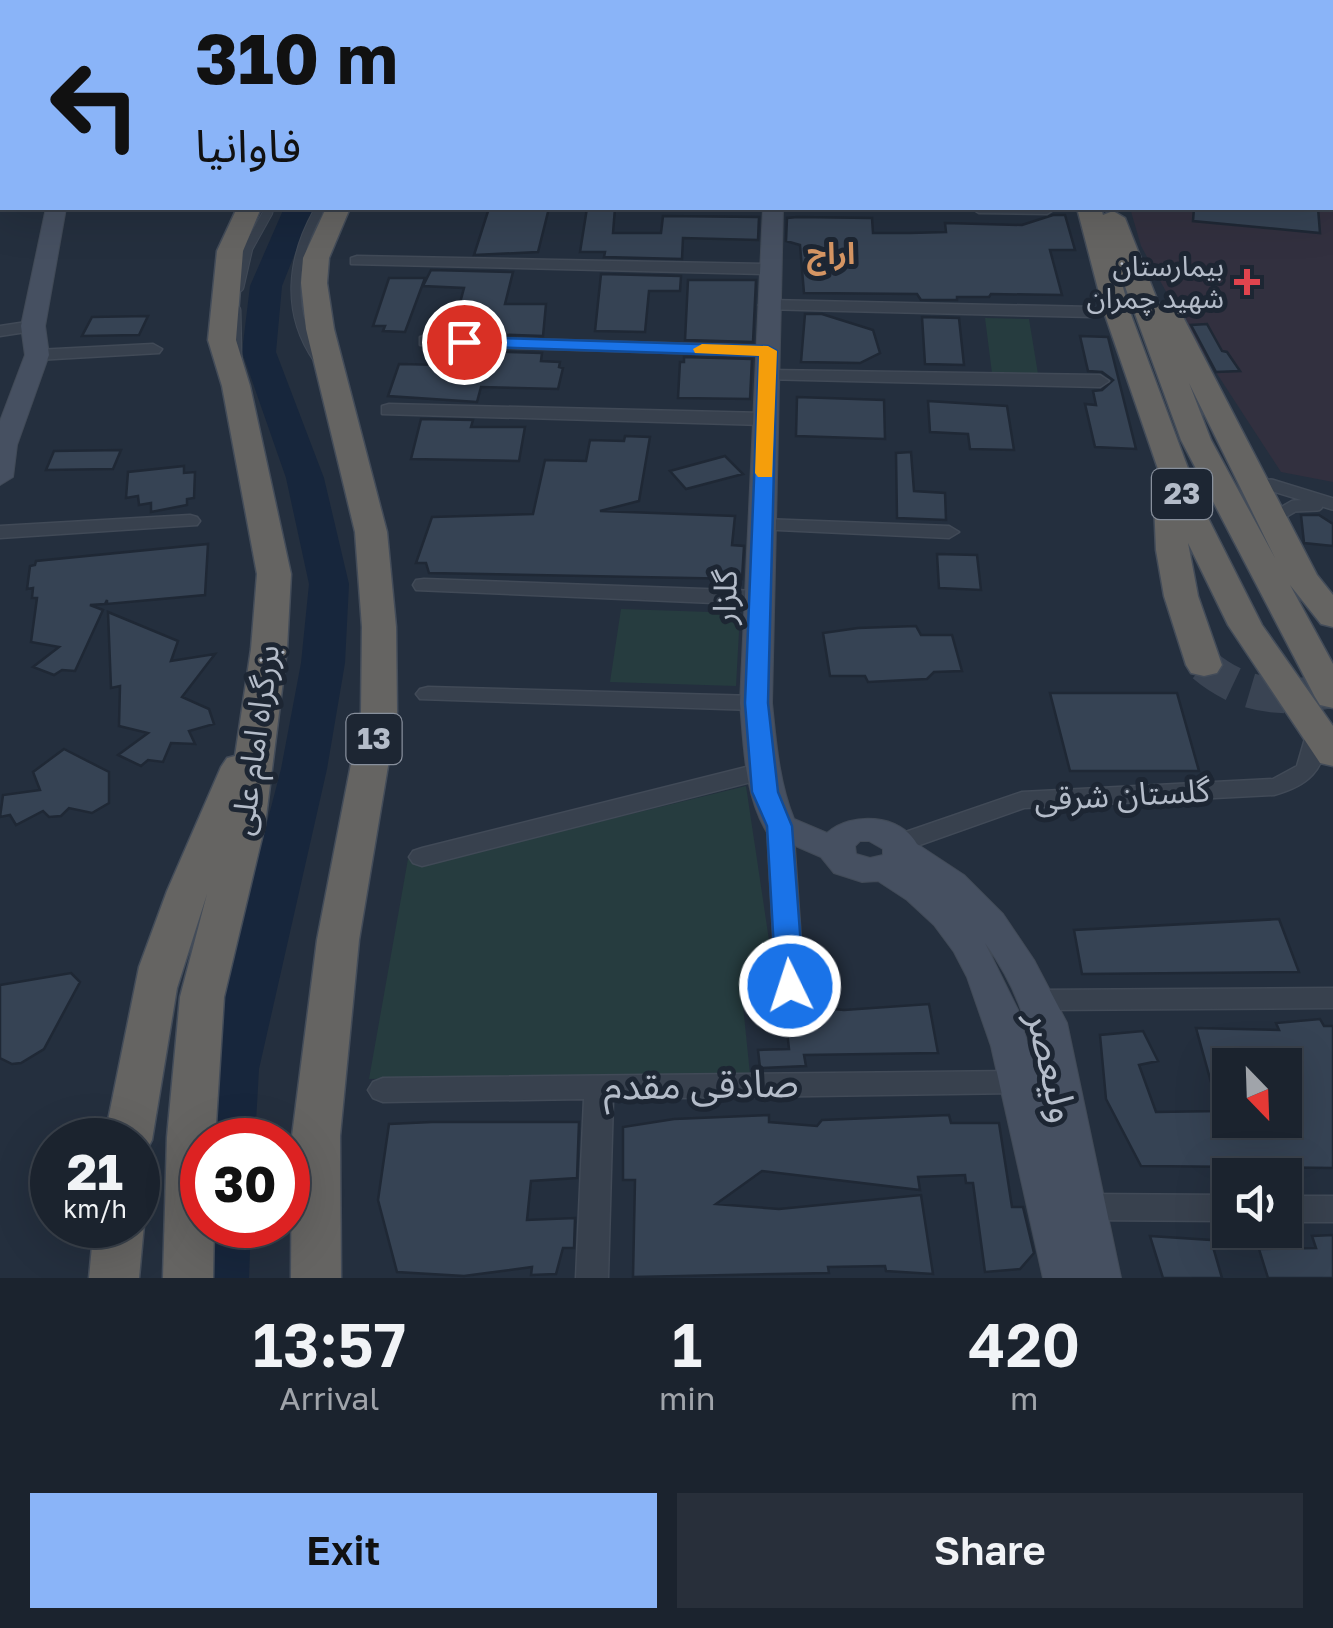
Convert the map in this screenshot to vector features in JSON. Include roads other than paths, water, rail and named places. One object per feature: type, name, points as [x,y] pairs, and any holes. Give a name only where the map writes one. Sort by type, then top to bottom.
[{"type":"highway","name":"بزرگراه امام علی","points":[[188,1278],[191,1136],[202,997],[245,825],[274,574],[236,386],[222,340],[230,250],[249,210]]},
{"type":"highway","name":"13","points":[[316,1278],[316,1136],[338,940],[379,712],[379,627],[371,532],[320,329],[314,284],[316,258],[337,210]]},
{"type":"highway","name":"23","points":[[1090,210],[1117,312],[1186,506],[1244,625],[1326,744]]},
{"type":"highway","name":"23","points":[[1110,210],[1196,440],[1250,536],[1309,659],[1333,697]]},
{"type":"highway","points":[[1110,210],[1133,242],[1302,578],[1333,617]]},
{"type":"highway","points":[[1172,466],[1168,516],[1173,568],[1182,608],[1204,665]]},
{"type":"highway","points":[[132,1118],[162,965],[187,894],[260,720]]},
{"type":"highway","points":[[114,1278],[117,1248]]},
{"type":"main road","points":[[0,477],[2,445],[38,355],[33,326],[56,210]]},
{"type":"main road","name":"گلزار","points":[[773,210],[756,703],[765,792],[780,826]]},
{"type":"main road","points":[[780,826],[838,850],[840,860],[850,867],[896,854]]},
{"type":"main road","name":"ولیعصر","points":[[896,854],[936,869],[967,894],[1019,962],[1038,1000],[1048,1023],[1099,1278]]},
{"type":"main road","name":"ولیعصر","points":[[896,854],[917,886],[961,934],[997,998],[1065,1278]]},
{"type":"street","points":[[357,261],[768,270]]},
{"type":"street","points":[[768,305],[1093,312]]},
{"type":"street","points":[[0,331],[33,326]]},
{"type":"street","points":[[426,341],[1100,381]]},
{"type":"street","points":[[38,355],[153,349]]},
{"type":"street","points":[[389,410],[767,419]]},
{"type":"street","points":[[0,532],[190,522]]},
{"type":"street","points":[[763,525],[950,532]]},
{"type":"street","points":[[424,585],[760,598]]},
{"type":"street","points":[[1309,659],[1333,687]]},
{"type":"street","points":[[428,694],[756,703]]},
{"type":"street","name":"گلستان شرقی","points":[[896,854],[1022,800],[1274,787],[1300,781],[1326,744]]},
{"type":"street","points":[[422,856],[762,771]]},
{"type":"street","name":"گلزار","points":[[780,826],[790,986]]},
{"type":"street","points":[[1038,1000],[1333,998]]},
{"type":"street","name":"صادقی مقدم","points":[[383,1090],[1019,1082]]},
{"type":"street","points":[[592,1278],[600,1086]]},
{"type":"street","points":[[1082,1208],[1212,1208]]},
{"type":"street","points":[[1302,1209],[1333,1209]]},
{"type":"lane","points":[[236,386],[238,292],[248,248],[269,210]]},
{"type":"lane","points":[[319,210],[300,252],[295,274],[296,302],[305,344],[334,377]]},
{"type":"lane","points":[[1245,468],[1269,486],[1333,505]]},
{"type":"lane","points":[[1272,520],[1283,508],[1294,505],[1333,505]]},
{"type":"waterway","points":[[228,1118],[231,1069],[304,769],[323,663],[329,584],[305,478],[259,352],[266,286],[297,210]]},
{"type":"waterway","points":[[218,1278],[220,1248]]},
{"type":"tunnel","points":[[1204,665],[1234,684],[1265,694],[1333,690]]},
{"type":"place","name":"بیمارستان شهید چمران","points":[[1247,282]]},
{"type":"district","name":"اراج","points":[[831,254]]}]
